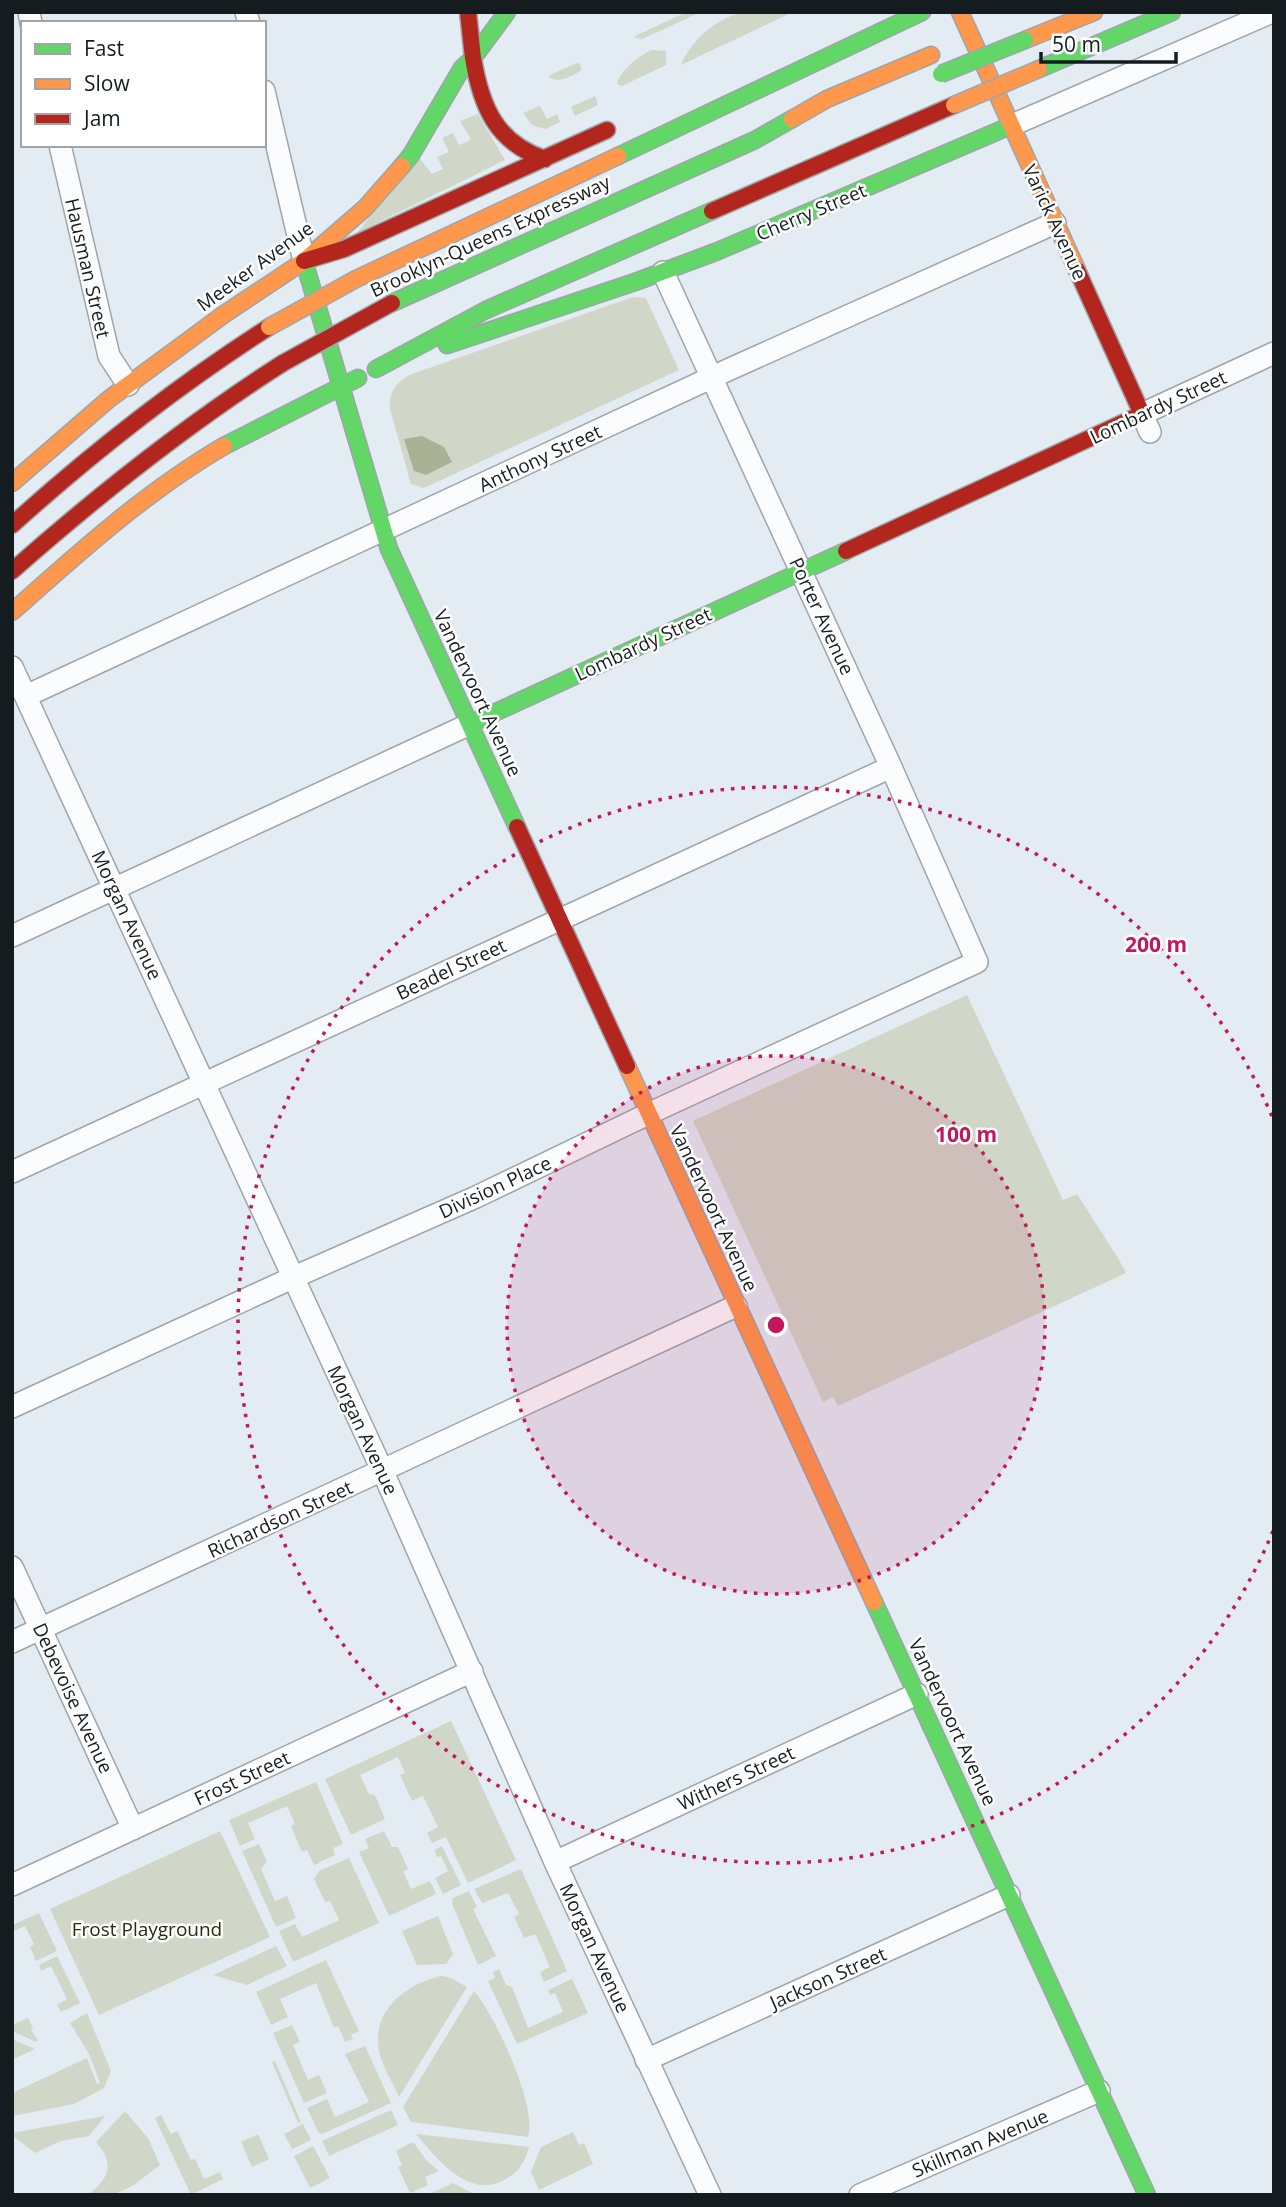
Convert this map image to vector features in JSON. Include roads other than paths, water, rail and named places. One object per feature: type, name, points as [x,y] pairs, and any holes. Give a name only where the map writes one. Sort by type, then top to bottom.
[{"type":"main road","points":[[468,12],[476,78],[504,138],[528,154],[545,159]]},
{"type":"main road","name":"Meeker Avenue","points":[[17,476],[128,385],[223,315],[304,261],[365,208],[411,155],[462,68],[507,12]]},
{"type":"main road","name":"Varick Avenue","points":[[960,12],[1146,423]]},
{"type":"main road","points":[[935,77],[1094,12]]},
{"type":"main road","points":[[376,369],[486,310],[1172,12]]},
{"type":"main road","name":"Brooklyn-Queens Expressway","points":[[12,525],[131,423],[193,377],[269,327],[356,279],[918,14]]},
{"type":"main road","name":"Brooklyn-Queens Expressway","points":[[12,572],[85,507],[163,444],[283,363],[392,303],[755,139],[827,99],[991,29]]},
{"type":"main road","points":[[304,261],[344,249],[624,122]]},
{"type":"main road","points":[[755,139],[821,122]]},
{"type":"main road","name":"Cherry Street","points":[[341,386],[376,369],[663,272],[752,237],[1010,126]]},
{"type":"main road","name":"Vandervoort Avenue","points":[[304,261],[389,549],[1147,2195]]},
{"type":"main road","points":[[12,612],[97,536],[180,474],[250,431],[341,386]]},
{"type":"main road","name":"Lombardy Street","points":[[470,724],[801,572],[1146,423]]},
{"type":"street","name":"Cherry Street","points":[[1010,126],[1272,12]]},
{"type":"street","points":[[266,100],[304,261]]},
{"type":"street","name":"Hausman Street","points":[[60,147],[109,356],[128,385]]},
{"type":"street","name":"Anthony Street","points":[[26,696],[1055,222]]},
{"type":"street","name":"Porter Avenue","points":[[663,272],[891,767],[977,962]]},
{"type":"street","name":"Lombardy Street","points":[[1146,423],[1274,353]]},
{"type":"street","name":"Morgan Avenue","points":[[12,667],[383,1472],[555,1862],[710,2195]]},
{"type":"street","name":"Lombardy Street","points":[[12,936],[470,724]]},
{"type":"street","name":"Beadel Street","points":[[12,1172],[891,767]]},
{"type":"street","name":"Division Place","points":[[12,1407],[476,1197],[648,1114],[977,962]]},
{"type":"street","name":"Richardson Street","points":[[12,1642],[736,1307]]},
{"type":"street","name":"Debevoise Avenue","points":[[12,1567],[133,1829]]},
{"type":"street","name":"Frost Street","points":[[12,1885],[472,1671]]},
{"type":"street","name":"Withers Street","points":[[555,1862],[917,1694]]},
{"type":"street","name":"Jackson Street","points":[[646,2060],[1009,1895]]},
{"type":"street","name":"Skillman Avenue","points":[[860,2195],[1100,2091]]},
{"type":"park label","name":"Frost Playground","points":[[147,1929]]}]
